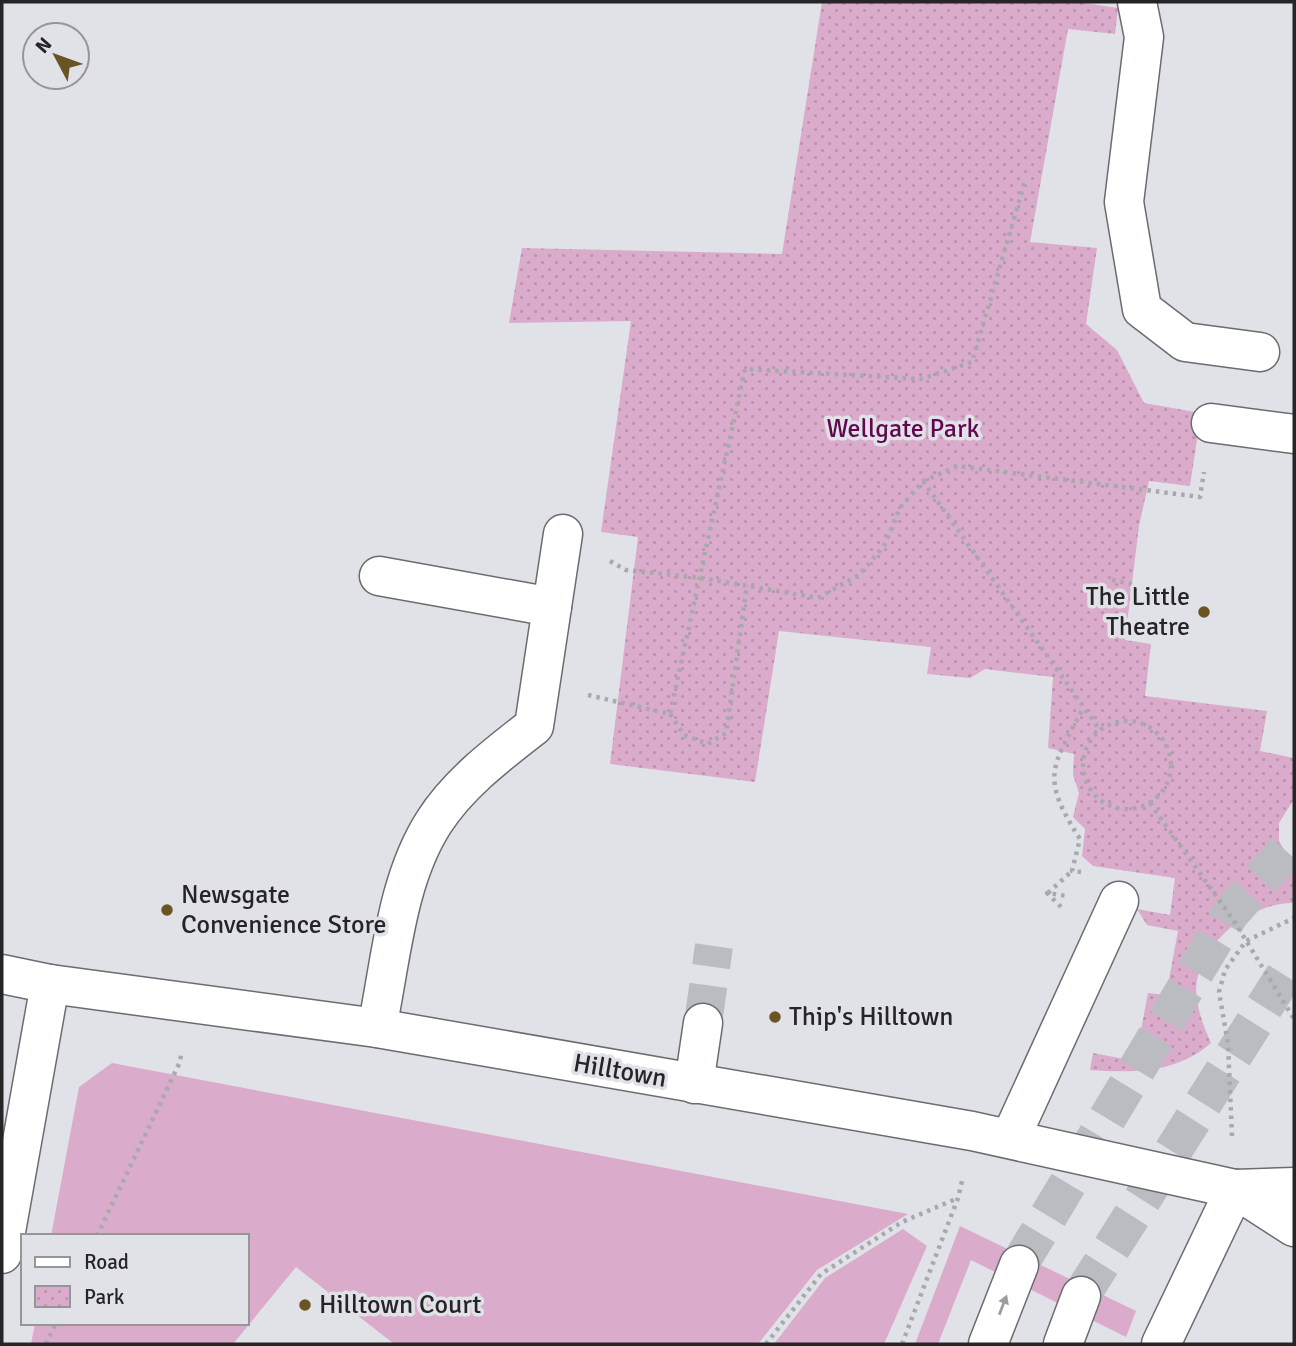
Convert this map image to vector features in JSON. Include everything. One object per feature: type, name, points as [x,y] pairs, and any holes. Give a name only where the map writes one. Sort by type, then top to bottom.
[{"type":"street","points":[[1137,2],[1144,37],[1124,202],[1142,309],[1185,342],[1260,352]]},
{"type":"street","points":[[1211,423],[1294,434]]},
{"type":"street","points":[[377,1028],[407,879],[434,822],[480,768],[534,726],[563,534]]},
{"type":"street","points":[[379,576],[552,607]]},
{"type":"street","points":[[1011,1137],[1119,901]]},
{"type":"street","name":"Hilltown","points":[[2,974],[50,984],[377,1028],[972,1130],[1235,1189],[1294,1187]]},
{"type":"street","points":[[2,1254],[50,984]]},
{"type":"street","points":[[694,1084],[703,1024]]},
{"type":"street","points":[[1161,1344],[1235,1189]]},
{"type":"street","name":"Hilltown","points":[[1235,1189],[1294,1227]]},
{"type":"street","points":[[988,1344],[1019,1265]]},
{"type":"street","points":[[1063,1344],[1081,1296]]},
{"type":"path","points":[[670,714],[745,369],[921,379],[972,362],[1025,181]]},
{"type":"path","points":[[626,570],[701,578],[818,598],[859,575],[884,545],[900,508],[923,481],[958,466],[1200,497]]},
{"type":"path","points":[[923,481],[1100,730]]},
{"type":"path","points":[[1112,580],[1132,584]]},
{"type":"path","points":[[613,701],[670,714],[684,735],[708,744],[726,733],[747,585]]},
{"type":"path","points":[[1126,720],[1141,722],[1163,740],[1170,752],[1171,767],[1161,793],[1150,803],[1121,808],[1107,804],[1095,796],[1082,769],[1089,741],[1100,730],[1126,720]]},
{"type":"path","points":[[1150,803],[1246,942],[1294,1019]]},
{"type":"path","points":[[1047,893],[1072,871]]},
{"type":"path","points":[[1235,1189],[1228,1044],[1219,992],[1225,970],[1246,942],[1294,918]]},
{"type":"path","points":[[98,1234],[179,1063],[192,1003]]},
{"type":"path","points":[[902,1344],[958,1199],[972,1130]]},
{"type":"path","points":[[766,1344],[821,1274],[902,1223],[958,1199]]},
{"type":"path","points":[[46,1344],[55,1325]]},
{"type":"green space","name":"Wellgate Park","points":[[822,2],[1077,2],[1118,8],[1115,34],[1068,29],[1030,242],[1097,248],[1086,324],[1117,350],[1144,403],[1201,413],[1190,486],[1149,481],[1139,526],[1125,640],[1151,644],[1145,696],[1267,711],[1260,751],[1294,758],[1294,799],[1279,823],[1279,841],[1294,867],[1294,903],[1278,904],[1248,916],[1234,925],[1210,950],[1197,980],[1196,996],[1211,1043],[1198,1053],[1169,1066],[1138,1071],[1090,1070],[1093,1053],[1135,1061],[1148,993],[1166,995],[1178,931],[1147,925],[1137,909],[1170,915],[1175,878],[1093,866],[1082,856],[1085,829],[1073,817],[1079,793],[1073,775],[1074,754],[1048,748],[1053,677],[985,669],[970,678],[927,674],[931,647],[779,631],[755,782],[610,764],[638,537],[601,532],[631,321],[509,323],[522,248],[782,254]]},
{"type":"green space","points":[[112,1063],[908,1214],[817,1270],[758,1344],[394,1344],[296,1267],[233,1344],[31,1344],[35,1325],[248,1325],[248,1234],[51,1234],[79,1087]]},
{"type":"green space","points":[[960,1226],[1136,1311],[1126,1337],[971,1260],[938,1344],[915,1344]]},
{"type":"green space","points":[[903,1229],[927,1246],[884,1344],[774,1344],[825,1278]]},
{"type":"tunnel","points":[[1019,1265],[1230,914],[1294,842]]},
{"type":"tunnel","points":[[703,1023],[714,946]]},
{"type":"tunnel","points":[[1081,1296],[1294,960]]},
{"type":"place","name":"The Little Theatre","points":[[1204,612]]},
{"type":"place","name":"Newsgate Convenience Store","points":[[167,910]]},
{"type":"place","name":"Thip's Hilltown","points":[[775,1017]]},
{"type":"place","name":"Hilltown Court","points":[[305,1305]]}]
